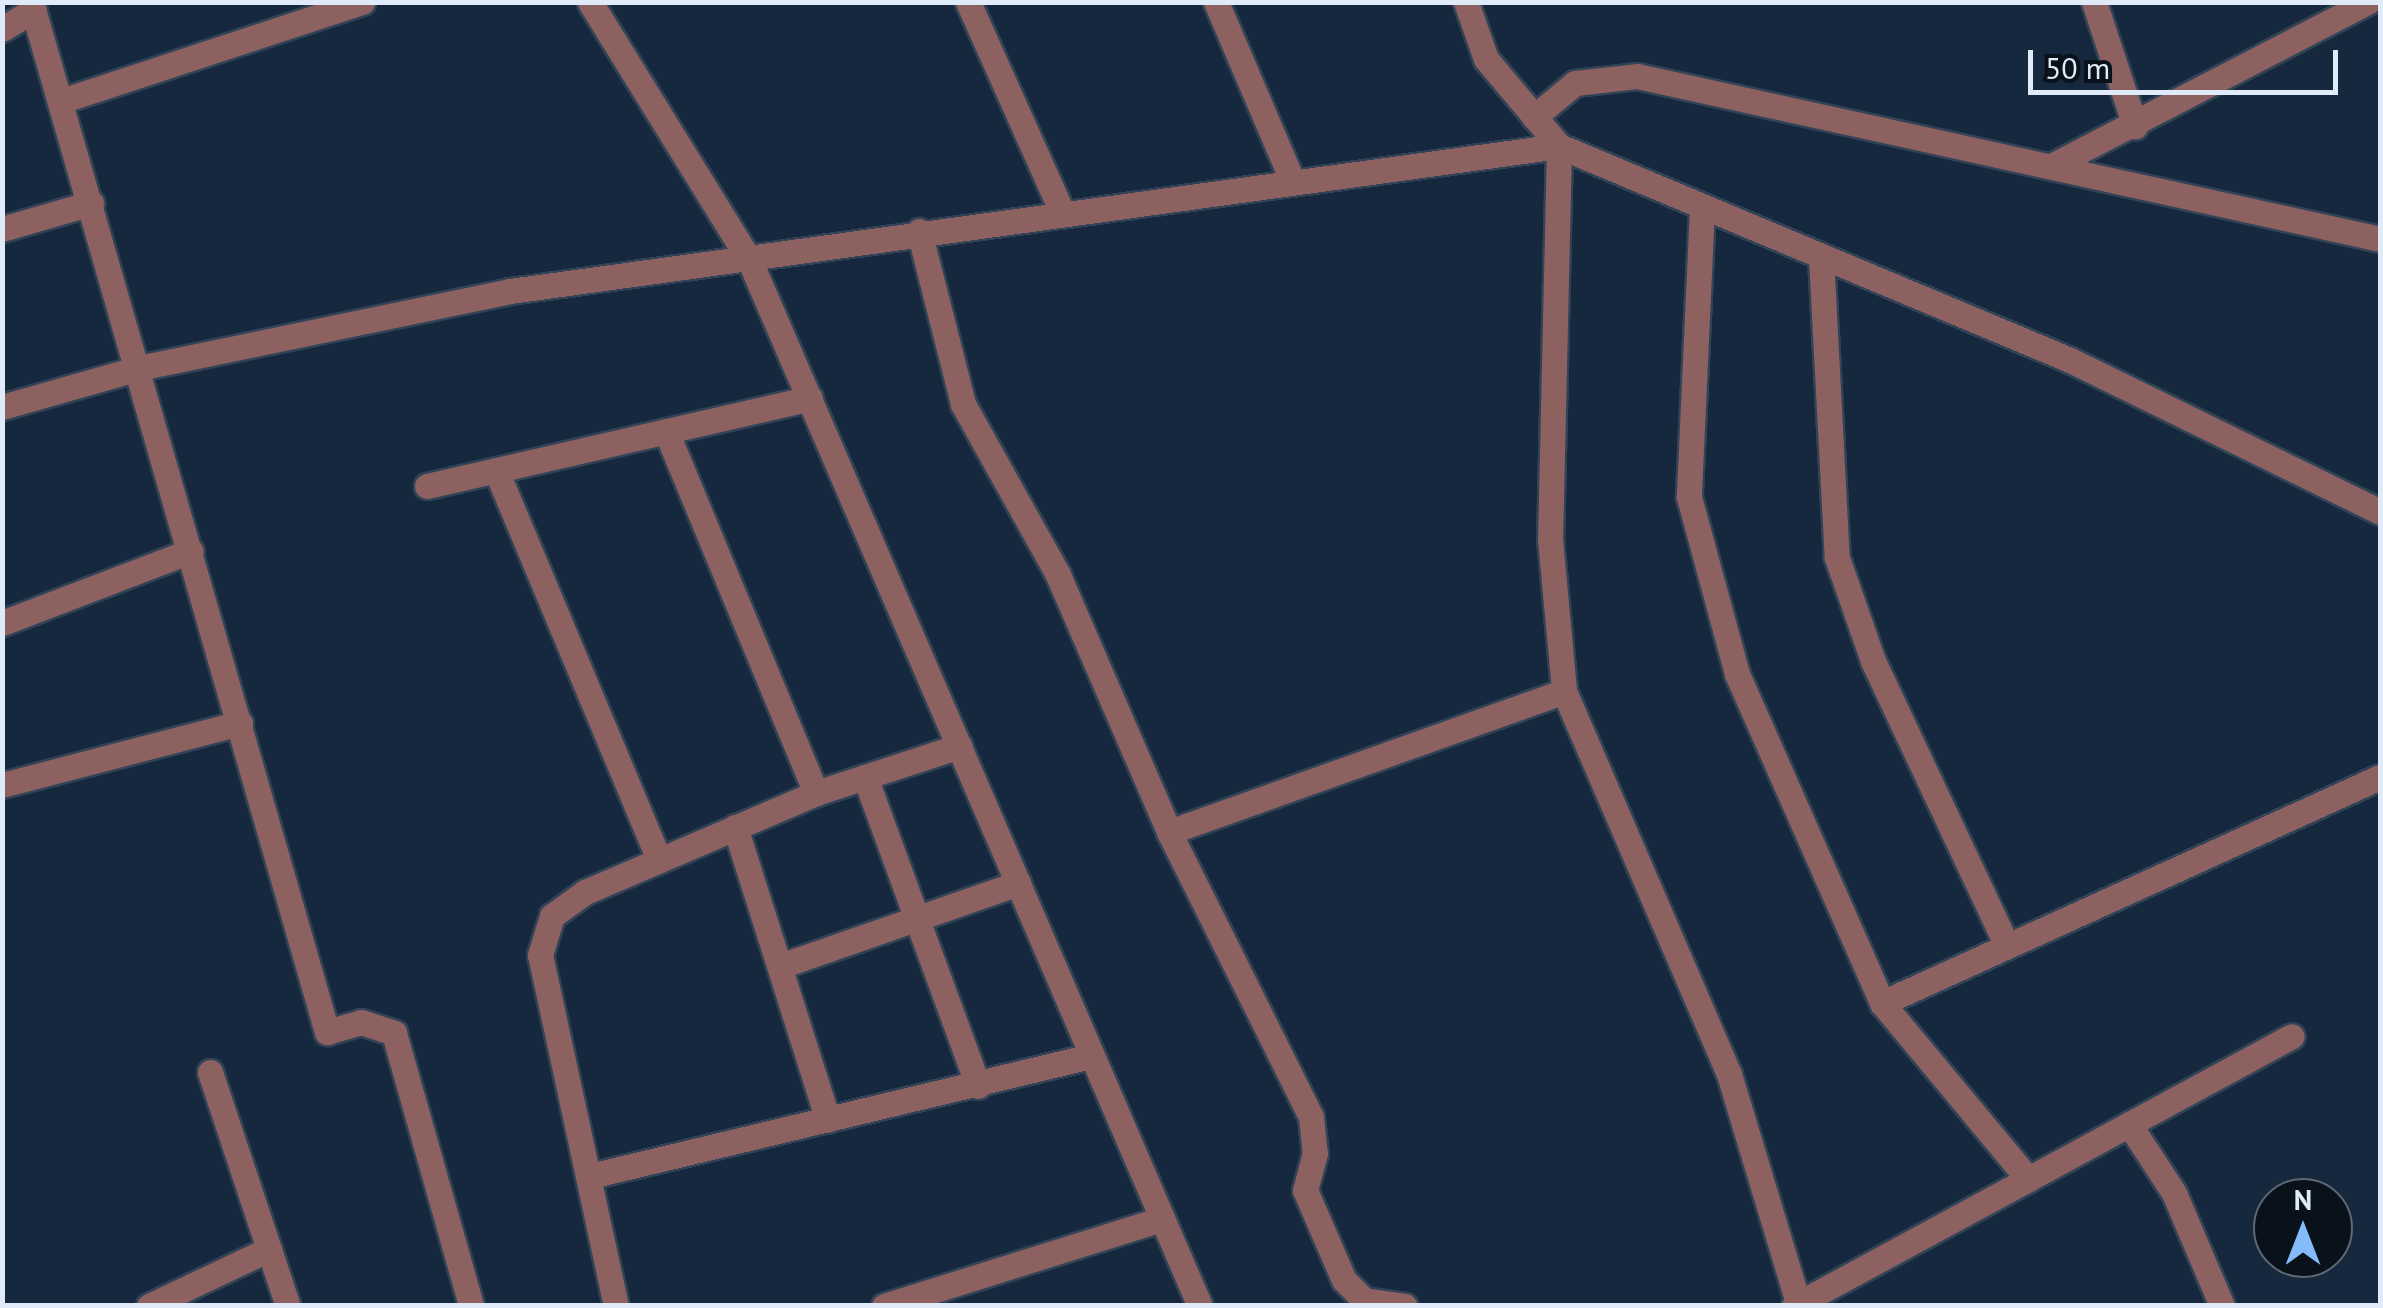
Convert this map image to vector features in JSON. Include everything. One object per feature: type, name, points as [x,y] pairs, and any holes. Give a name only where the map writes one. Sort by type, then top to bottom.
[{"type":"street","points":[[61,101],[362,2]]},
{"type":"street","points":[[590,2],[749,259],[960,746],[1087,1056],[1200,1306]]},
{"type":"street","points":[[968,2],[1062,212]]},
{"type":"street","points":[[1216,2],[1292,180]]},
{"type":"street","points":[[1466,2],[1486,59],[1559,146],[2070,360],[2380,512]]},
{"type":"street","points":[[2094,2],[2135,126]]},
{"type":"street","points":[[2055,164],[2135,126],[2368,2]]},
{"type":"street","points":[[2,29],[32,6],[327,1032],[361,1022],[394,1033],[471,1306]]},
{"type":"street","points":[[1534,117],[1575,83],[1637,76],[2055,164],[2380,239]]},
{"type":"street","points":[[2,407],[139,368],[510,292],[919,231],[1559,146]]},
{"type":"street","points":[[1559,146],[1550,539],[1564,691],[1729,1074],[1797,1305],[2292,1036]]},
{"type":"street","points":[[2,229],[91,203]]},
{"type":"street","points":[[1702,207],[1689,497],[1738,674],[1882,1003],[2028,1179]]},
{"type":"street","points":[[919,231],[963,404],[1058,574],[1169,832],[1311,1118],[1315,1153],[1304,1190],[1344,1280],[1364,1300],[1405,1306]]},
{"type":"street","points":[[1821,256],[1837,558],[1873,661],[2008,946]]},
{"type":"street","points":[[428,486],[810,398]]},
{"type":"street","points":[[666,431],[816,792]]},
{"type":"street","points":[[496,470],[659,860]]},
{"type":"street","points":[[2,623],[191,550]]},
{"type":"street","points":[[1169,832],[1564,691]]},
{"type":"street","points":[[2,785],[240,723]]},
{"type":"street","points":[[616,1306],[540,955],[552,916],[659,860],[816,792],[960,746]]},
{"type":"street","points":[[865,777],[978,1086]]},
{"type":"street","points":[[1882,1003],[2380,777]]},
{"type":"street","points":[[735,827],[786,964],[828,1120]]},
{"type":"street","points":[[786,964],[1018,883]]},
{"type":"street","points":[[590,1176],[978,1086],[1087,1056]]},
{"type":"street","points":[[210,1072],[288,1306]]},
{"type":"street","points":[[2129,1124],[2174,1192],[2222,1306]]},
{"type":"street","points":[[884,1306],[1159,1220]]},
{"type":"street","points":[[149,1306],[269,1249]]}]
